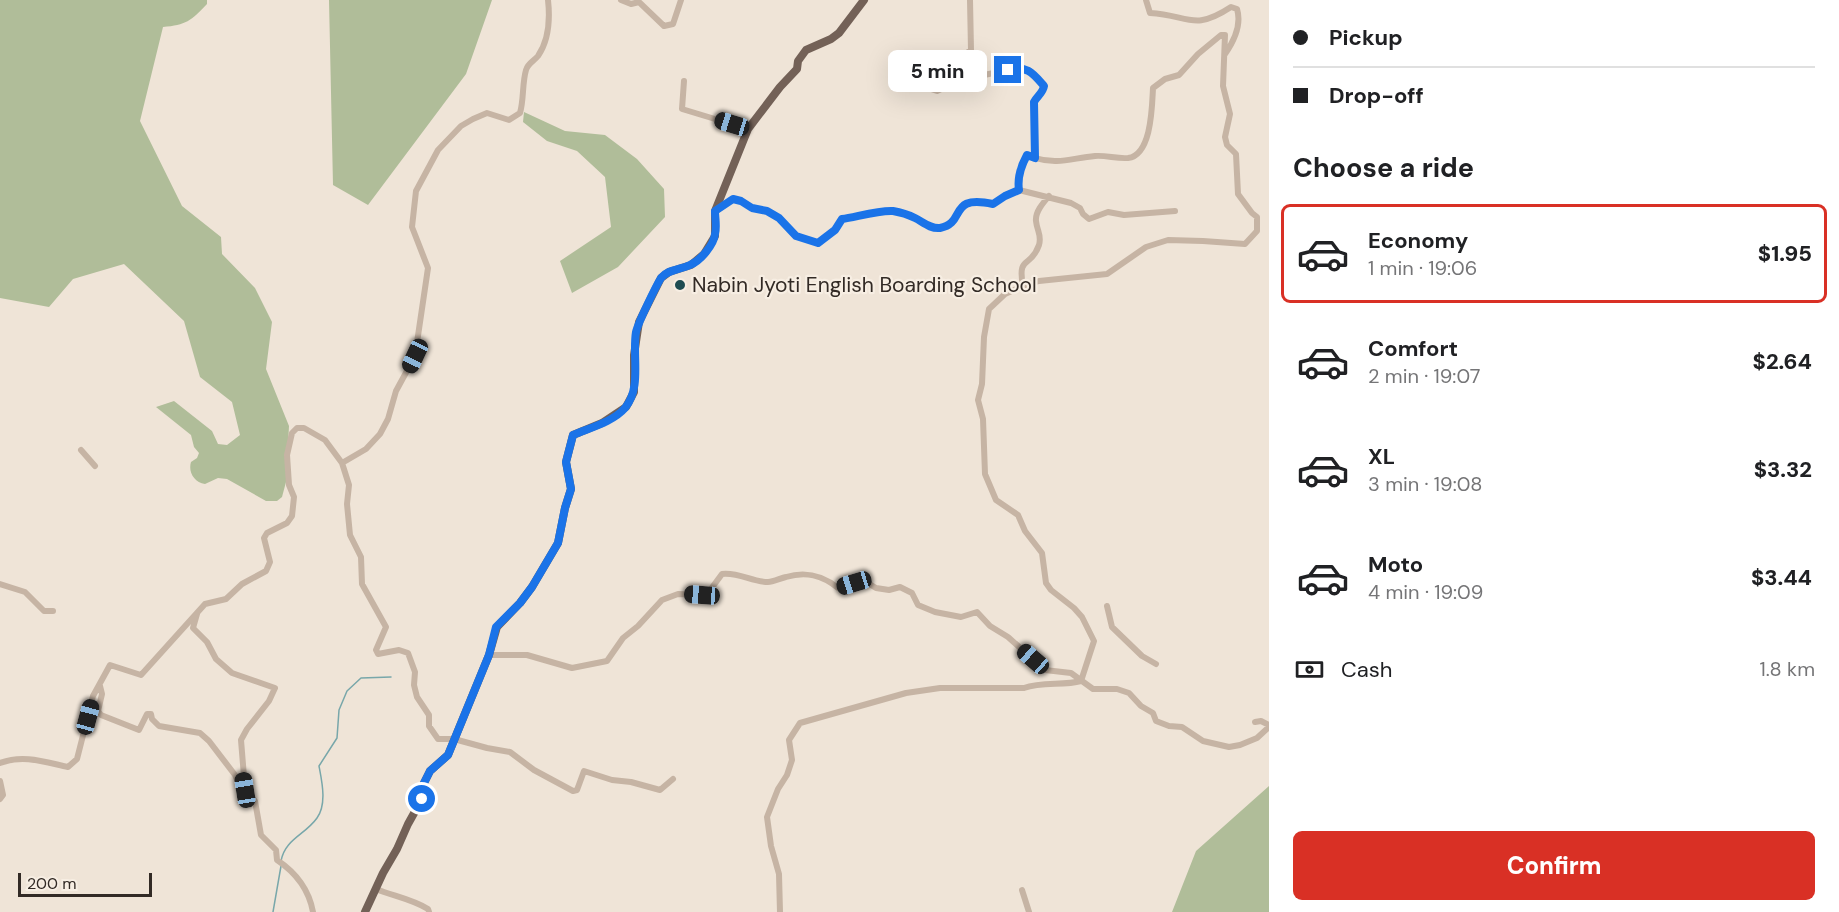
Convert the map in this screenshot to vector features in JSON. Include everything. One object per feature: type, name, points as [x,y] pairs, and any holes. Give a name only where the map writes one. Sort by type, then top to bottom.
[{"type":"main road","points":[[365,912],[422,799],[424,783],[430,771],[448,755],[489,655],[496,627],[532,587],[558,543],[571,489],[566,462],[573,435],[602,423],[626,407],[634,392],[634,355],[639,322],[661,278],[669,272],[691,265],[704,254],[715,236],[715,211],[733,170],[738,149],[747,129],[797,69],[798,61],[806,50],[839,33],[864,0]]},
{"type":"street","points":[[342,463],[366,449],[380,434],[388,419],[396,391],[415,356],[428,268],[412,227],[416,191],[438,150],[461,126],[483,114],[496,115],[509,120],[520,113],[526,71],[545,42],[549,18],[548,0]]},
{"type":"street","points":[[621,0],[631,4],[639,2],[664,26],[673,24],[681,0]]},
{"type":"street","points":[[970,0],[971,50],[964,56],[942,59],[929,65],[924,70],[924,79],[931,89],[937,91],[953,82],[975,76],[1018,68],[1030,70],[1044,86],[1043,91],[1034,102],[1035,158]]},
{"type":"street","points":[[1146,0],[1150,13],[1167,14],[1193,22],[1208,20],[1231,7],[1237,9],[1239,16],[1236,34],[1224,57]]},
{"type":"street","points":[[1019,190],[1018,181],[1027,155],[1057,163],[1102,156],[1130,158],[1139,154],[1145,143],[1152,114],[1153,88],[1165,79],[1179,75],[1198,54],[1221,35],[1225,35],[1223,86],[1230,114],[1225,137],[1227,145],[1236,154],[1238,194],[1257,217],[1257,231],[1252,237],[1245,244],[1168,240],[1146,247],[1107,274],[1039,280],[1005,294],[989,309],[984,337],[982,384],[978,400],[983,419],[985,474],[996,500],[1017,515],[1025,531],[1042,554],[1046,583],[1082,617],[1094,641],[1081,681]]},
{"type":"street","points":[[684,81],[682,109],[747,129]]},
{"type":"street","points":[[715,211],[733,199],[741,201],[752,208],[767,211],[779,218],[796,236],[818,243],[835,230],[842,219],[891,211],[914,217],[925,225],[938,228],[947,225],[956,217],[961,207],[972,201],[993,204],[1019,190],[1071,203],[1080,208],[1089,219],[1108,213],[1124,215],[1175,211]]},
{"type":"street","points":[[1023,286],[1020,270],[1023,264],[1033,258],[1038,248],[1041,236],[1036,219],[1040,208],[1049,196]]},
{"type":"street","points":[[0,763],[19,758],[52,762],[68,767],[77,759],[93,696],[110,665],[141,675],[205,604],[226,599],[242,584],[266,571],[270,562],[264,538],[267,533],[287,523],[294,511],[294,497],[288,484],[287,455],[292,433],[297,428],[304,428],[326,440],[342,463],[349,485],[347,504],[350,535],[361,557],[362,584],[386,627],[376,650],[378,654],[399,650],[408,653],[415,672],[414,685],[417,697],[429,715],[429,726],[432,733],[438,739],[454,739],[510,752],[534,770],[573,791],[577,790],[584,771],[612,780],[631,782],[660,790],[673,779]]},
{"type":"street","points":[[81,450],[95,466]]},
{"type":"street","points":[[489,655],[527,655],[572,668],[608,662],[623,638],[638,626],[662,600],[678,594],[708,593],[722,574],[733,573],[768,582],[794,575],[811,574],[827,579],[838,588],[866,582],[876,588],[889,590],[900,587],[912,593],[918,605],[935,612],[961,617],[977,612],[990,626],[1008,637],[1045,670],[1071,673],[1093,689],[1117,689],[1129,693],[1141,706],[1153,713],[1156,721],[1169,726],[1182,727],[1203,741],[1229,747],[1245,743],[1257,738],[1269,726],[1261,721],[1255,722]]},
{"type":"street","points":[[0,584],[25,592],[44,611],[53,611]]},
{"type":"street","points":[[1107,606],[1112,627],[1142,656],[1156,664]]},
{"type":"street","points":[[197,613],[198,617],[193,628],[207,642],[216,659],[232,673],[275,688],[269,701],[241,740],[245,790]]},
{"type":"street","points":[[780,912],[779,874],[771,846],[767,817],[778,789],[788,775],[792,760],[789,740],[800,723],[906,693],[940,688],[1024,688],[1033,685],[1081,681]]},
{"type":"street","points":[[100,686],[102,694],[98,711],[101,715],[139,730],[147,714],[151,714],[152,719],[159,726],[200,733],[209,741],[235,775],[239,784],[255,801],[261,835],[276,850],[277,860],[287,867],[303,885],[313,912]]},
{"type":"street","points":[[0,781],[3,795],[0,799]]},
{"type":"street","points":[[376,889],[417,902],[429,912]]},
{"type":"street","points":[[1022,890],[1029,912]]},
{"type":"green space","points":[[0,0],[207,0],[207,4],[188,21],[163,27],[140,121],[182,206],[221,237],[222,254],[255,288],[272,322],[266,369],[289,426],[286,482],[282,497],[277,501],[266,501],[227,479],[218,478],[205,484],[193,476],[190,469],[191,462],[197,458],[199,453],[194,447],[191,435],[156,407],[174,401],[212,431],[218,444],[227,445],[240,435],[232,402],[200,377],[184,321],[124,264],[73,279],[49,307],[0,298]]},
{"type":"green space","points":[[329,0],[492,0],[466,74],[368,205],[333,185]]},
{"type":"green space","points":[[524,112],[565,131],[605,135],[637,159],[664,189],[665,217],[618,267],[572,293],[560,261],[611,227],[605,177],[577,151],[547,141],[523,122]]},
{"type":"green space","points":[[1269,786],[1269,912],[1172,912],[1196,851]]},
{"type":"waterway","points":[[281,861],[287,847],[312,824],[320,812],[323,793],[319,766],[337,738],[339,710],[347,691],[361,678],[391,677]]},
{"type":"waterway","points":[[273,912],[281,866]]},
{"type":"place","name":"Nabin Jyoti English Boarding School","points":[[680,285]]},
{"type":"route","points":[[422,799],[424,783],[430,771],[448,755],[489,655],[496,627],[532,587],[553,555],[558,543],[571,489],[566,462],[573,435],[618,414],[626,407],[634,392],[636,333],[639,322],[661,278],[669,272],[691,265],[704,254],[715,236],[715,211],[733,199],[752,208],[767,211],[779,218],[796,236],[818,243],[835,230],[842,219],[891,211],[914,217],[925,225],[938,228],[947,225],[956,217],[961,207],[972,201],[993,204],[1019,190],[1018,181],[1022,164],[1027,155],[1035,158],[1034,102],[1043,91],[1044,86],[1030,70],[1018,68],[1008,70]]}]
